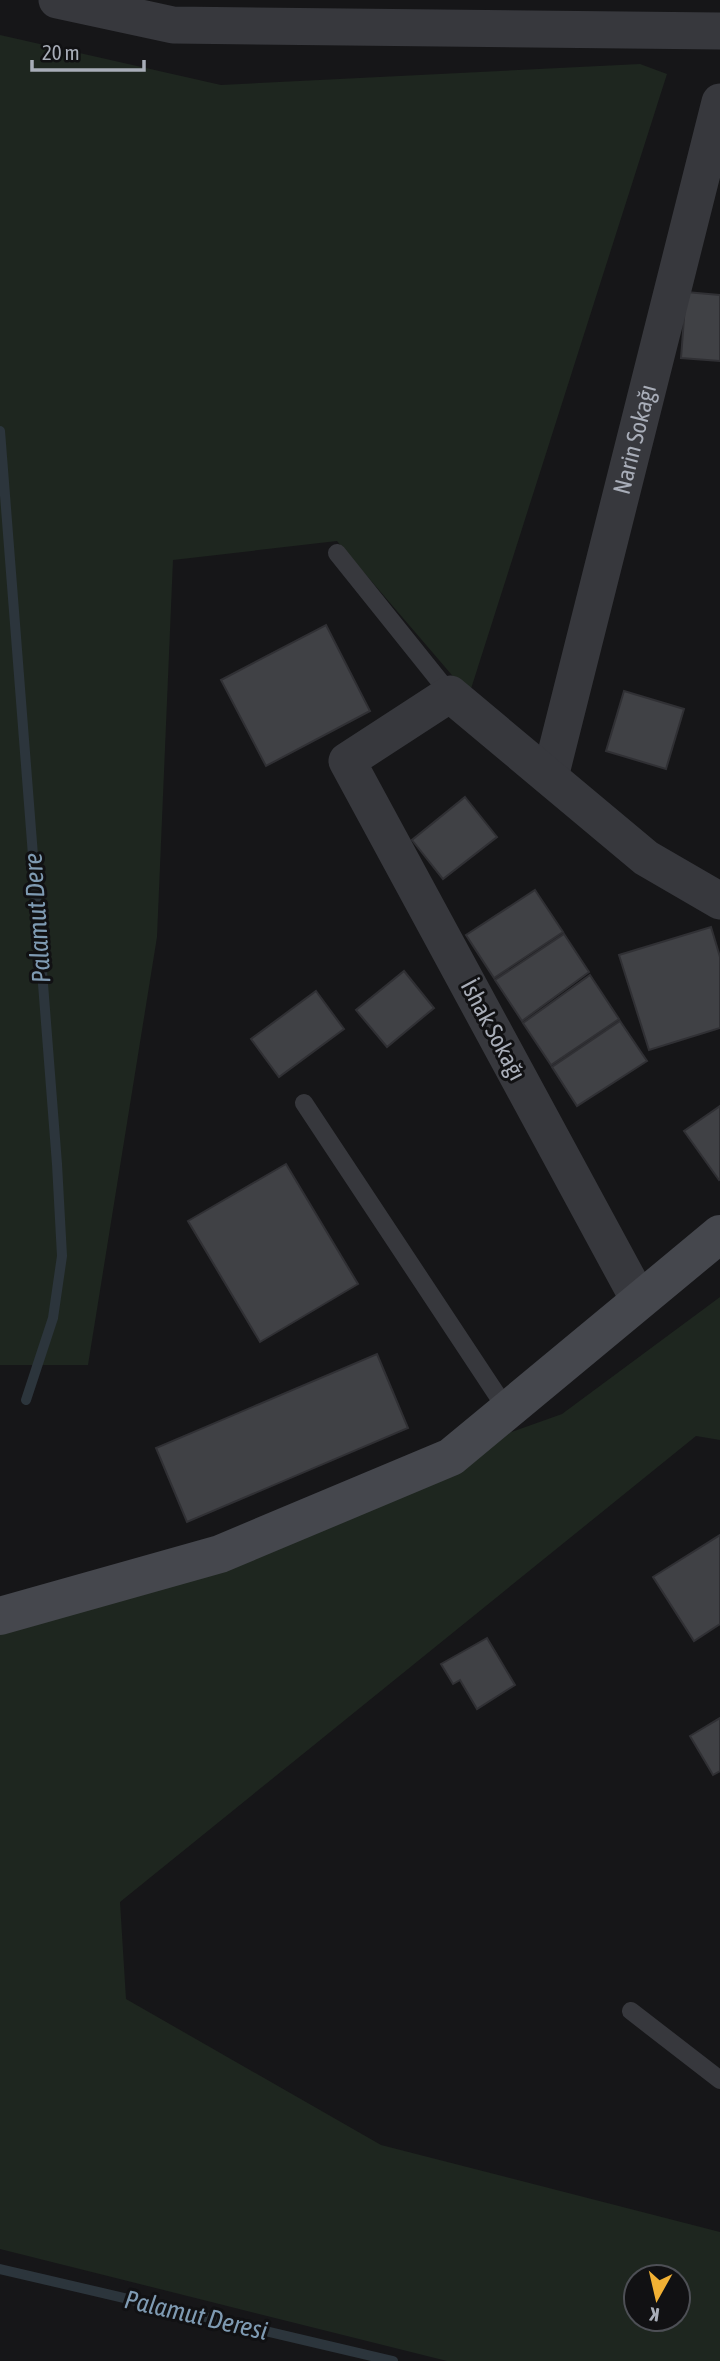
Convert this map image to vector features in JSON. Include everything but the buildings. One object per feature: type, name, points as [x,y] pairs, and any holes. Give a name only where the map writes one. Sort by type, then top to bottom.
[{"type":"street","points":[[57,0],[173,25],[720,31]]},
{"type":"street","name":"Narin Sokağı","points":[[550,777],[720,102]]},
{"type":"street","points":[[450,694],[646,858],[720,901]]},
{"type":"street","name":"İshak Sokağı","points":[[450,694],[347,761],[639,1300]]},
{"type":"street","points":[[0,1616],[220,1554],[451,1457],[720,1234]]},
{"type":"lane","points":[[337,553],[450,694]]},
{"type":"lane","points":[[304,1103],[507,1410]]},
{"type":"lane","points":[[631,2011],[720,2080]]},
{"type":"shaded area","points":[[0,35],[221,85],[640,64],[667,74],[469,695],[337,541],[173,560],[157,937],[88,1365],[0,1365]]},
{"type":"shaded area","points":[[720,1297],[720,1440],[696,1436],[120,1902],[126,1999],[381,2145],[720,2232],[720,2361],[447,2361],[0,2249],[0,1615],[562,1414]]},
{"type":"waterway","name":"Palamut Dere","points":[[0,431],[62,1256],[53,1318],[26,1400]]},
{"type":"waterway","name":"Palamut Deresi","points":[[0,2269],[393,2361]]}]
